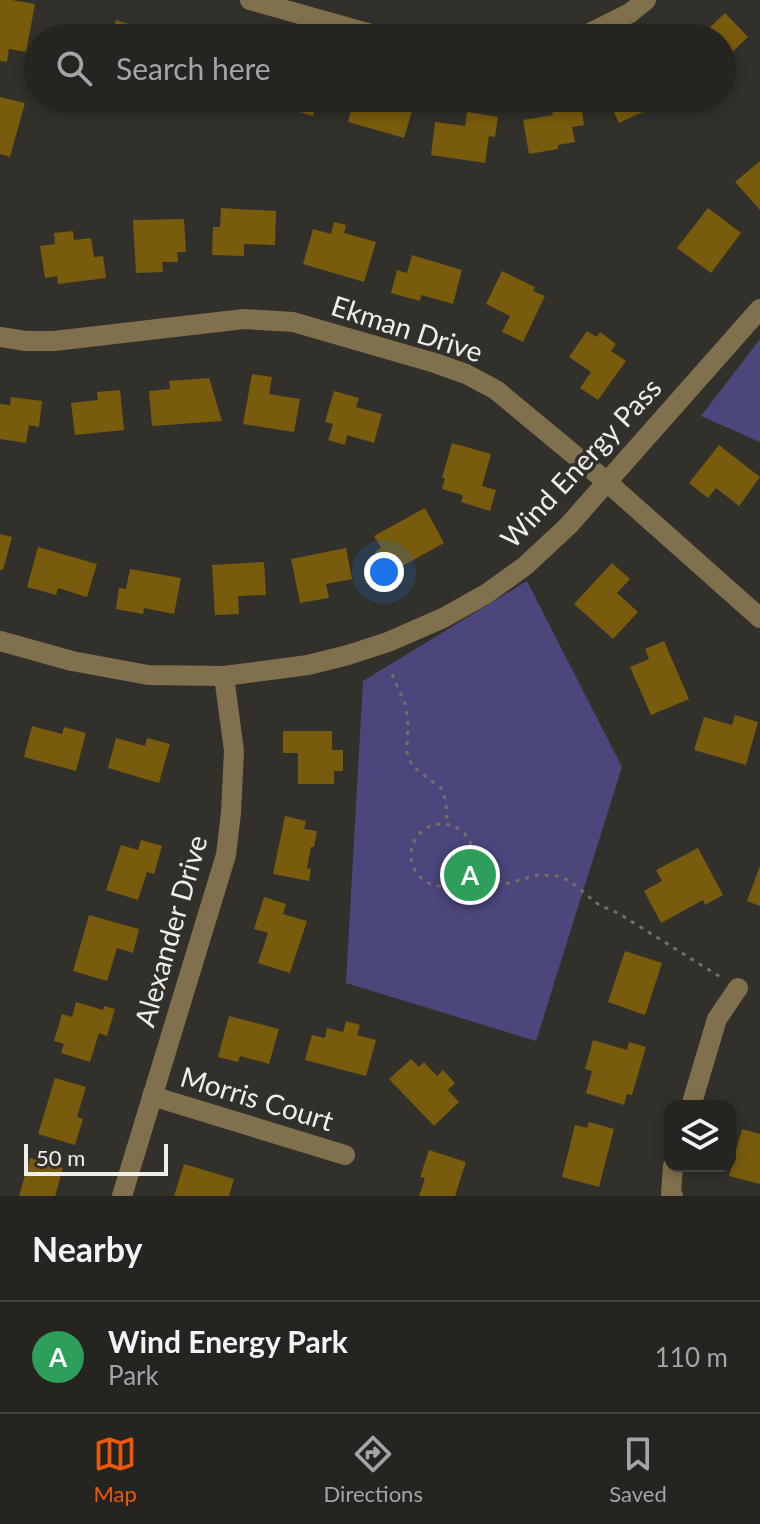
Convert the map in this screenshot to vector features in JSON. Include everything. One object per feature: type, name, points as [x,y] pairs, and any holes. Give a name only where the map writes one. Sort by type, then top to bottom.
[{"type":"street","points":[[250,0],[335,24]]},
{"type":"street","points":[[608,24],[630,13],[646,0]]},
{"type":"street","name":"Wind Energy Pass","points":[[0,641],[72,661],[148,675],[224,676],[308,665],[348,655],[388,642],[443,618],[486,594],[525,566],[568,526],[760,309]]},
{"type":"street","name":"Ekman Drive","points":[[0,337],[54,341],[244,319],[293,322],[466,374],[496,390],[607,482],[760,618]]},
{"type":"street","name":"Alexander Drive","points":[[122,1196],[226,855],[234,751],[224,676]]},
{"type":"street","points":[[693,1100],[717,1019],[738,988]]},
{"type":"street","name":"Morris Court","points":[[152,1096],[345,1155]]},
{"type":"street","points":[[673,1172],[673,1196]]},
{"type":"path","points":[[392,674],[405,704],[407,752],[412,766],[441,788],[446,801],[447,825]]},
{"type":"path","points":[[447,825],[465,834],[471,844],[471,866],[462,879],[447,886],[436,886],[427,882],[414,868],[411,858],[413,846],[418,836],[427,829],[447,825]]},
{"type":"path","points":[[471,866],[496,883],[505,884],[538,875],[558,876],[570,881],[599,905],[618,913],[738,988]]},
{"type":"shaded area","points":[[760,339],[760,442],[701,416]]},
{"type":"shaded area","points":[[527,581],[622,767],[536,1041],[346,983],[363,681]]},
{"type":"building","points":[[0,0],[35,4],[31,24],[24,24],[24,52],[9,49],[7,62],[0,61]]},
{"type":"building","points":[[725,13],[736,24],[713,24]]},
{"type":"building","points":[[736,24],[748,37],[736,49]]},
{"type":"building","points":[[0,97],[24,103],[24,107],[10,157],[0,154]]},
{"type":"building","points":[[350,112],[412,112],[404,138],[348,122]]},
{"type":"building","points":[[467,112],[498,117],[495,137],[489,136],[485,163],[431,155],[435,122],[465,126]]},
{"type":"building","points":[[552,112],[582,112],[584,125],[572,127],[575,142],[558,145],[558,149],[529,154],[523,120],[553,115]]},
{"type":"building","points":[[614,112],[643,112],[619,123]]},
{"type":"building","points":[[760,161],[760,210],[735,182]]},
{"type":"building","points":[[221,208],[276,211],[275,245],[244,244],[244,256],[212,255],[213,227],[220,227]]},
{"type":"building","points":[[708,208],[741,233],[711,273],[677,248]]},
{"type":"building","points":[[184,219],[186,252],[177,252],[178,262],[162,262],[163,272],[136,273],[133,220]]},
{"type":"building","points":[[334,222],[346,225],[344,233],[376,242],[364,282],[303,264],[313,229],[331,234]]},
{"type":"building","points":[[73,231],[74,240],[91,238],[94,257],[103,256],[106,278],[58,284],[57,276],[45,278],[40,246],[55,244],[54,233]]},
{"type":"building","points":[[412,255],[462,270],[453,304],[421,295],[420,301],[391,293],[397,270],[407,273]]},
{"type":"building","points":[[502,271],[535,287],[533,291],[545,296],[523,342],[502,332],[510,316],[486,304]]},
{"type":"building","points":[[587,331],[597,337],[600,332],[616,344],[611,351],[626,361],[598,400],[580,388],[591,372],[569,357]]},
{"type":"building","points":[[252,374],[272,377],[269,394],[300,399],[294,432],[243,424]]},
{"type":"building","points":[[209,378],[222,421],[152,426],[149,391],[170,389],[169,381]]},
{"type":"building","points":[[120,390],[124,430],[75,435],[71,403],[98,400],[97,392]]},
{"type":"building","points":[[334,391],[359,398],[356,407],[382,414],[374,443],[347,435],[345,445],[328,440],[333,424],[325,422]]},
{"type":"building","points":[[11,397],[42,401],[39,427],[29,425],[26,443],[0,439],[0,404],[10,405]]},
{"type":"building","points":[[452,443],[491,454],[482,486],[496,490],[490,511],[461,502],[463,495],[442,489]]},
{"type":"building","points":[[719,445],[760,477],[739,506],[716,488],[708,498],[689,483]]},
{"type":"building","points":[[425,508],[444,543],[388,574],[375,552],[381,548],[374,536]]},
{"type":"building","points":[[0,534],[12,537],[3,570],[0,570]]},
{"type":"building","points":[[38,547],[97,564],[87,597],[58,588],[56,595],[27,587]]},
{"type":"building","points":[[346,548],[352,579],[326,584],[329,598],[300,603],[291,559]]},
{"type":"building","points":[[264,562],[266,595],[238,596],[239,614],[215,615],[212,565]]},
{"type":"building","points":[[612,563],[630,579],[617,593],[638,612],[613,639],[574,604]]},
{"type":"building","points":[[130,569],[181,578],[174,614],[144,608],[143,614],[116,609],[119,588],[126,589]]},
{"type":"building","points":[[664,641],[689,699],[651,715],[630,667],[649,659],[645,649]]},
{"type":"building","points":[[735,715],[758,722],[746,765],[694,750],[704,717],[732,725]]},
{"type":"building","points":[[32,726],[62,734],[64,727],[86,733],[76,771],[24,757]]},
{"type":"building","points":[[283,731],[332,731],[332,750],[343,750],[343,771],[334,771],[334,784],[298,784],[298,753],[283,753]]},
{"type":"building","points":[[116,738],[145,746],[147,738],[170,744],[159,783],[108,768]]},
{"type":"building","points":[[285,816],[306,821],[304,829],[317,831],[307,868],[311,869],[309,881],[273,874]]},
{"type":"building","points":[[141,840],[162,846],[154,874],[147,872],[138,900],[106,890],[121,845],[138,850]]},
{"type":"building","points":[[698,848],[723,895],[705,905],[703,900],[661,923],[644,891],[662,881],[656,870]]},
{"type":"building","points":[[760,866],[760,906],[747,901]]},
{"type":"building","points":[[264,897],[286,904],[283,914],[307,921],[290,973],[258,963],[268,933],[254,929]]},
{"type":"building","points":[[89,915],[139,929],[133,953],[117,948],[107,981],[73,971]]},
{"type":"building","points":[[625,951],[662,963],[645,1015],[608,1002]]},
{"type":"building","points":[[76,1002],[103,1010],[104,1006],[115,1009],[107,1036],[99,1033],[90,1062],[61,1053],[64,1044],[54,1041],[62,1014],[72,1017]]},
{"type":"building","points":[[229,1016],[279,1029],[269,1064],[240,1056],[238,1062],[218,1057]]},
{"type":"building","points":[[346,1021],[360,1025],[357,1035],[376,1040],[366,1076],[305,1060],[312,1035],[325,1038],[327,1028],[343,1032]]},
{"type":"building","points":[[593,1040],[627,1050],[629,1042],[646,1047],[632,1095],[627,1094],[624,1105],[586,1093],[592,1071],[585,1069]]},
{"type":"building","points":[[411,1059],[419,1067],[424,1062],[437,1076],[443,1070],[455,1083],[448,1090],[459,1102],[434,1126],[389,1079]]},
{"type":"building","points":[[55,1078],[86,1087],[77,1117],[83,1119],[75,1145],[38,1134]]},
{"type":"building","points":[[589,1122],[614,1129],[599,1187],[562,1177],[575,1125],[587,1128]]},
{"type":"building","points":[[742,1129],[760,1134],[760,1184],[729,1176],[730,1172],[736,1172],[736,1151]]},
{"type":"building","points":[[429,1150],[466,1162],[455,1196],[419,1196],[425,1178],[420,1177]]},
{"type":"building","points":[[30,1158],[63,1168],[55,1196],[19,1196]]},
{"type":"building","points":[[184,1164],[234,1179],[229,1196],[174,1196]]},
{"type":"place","name":"Wind Energy Park","points":[[470,875]]}]
